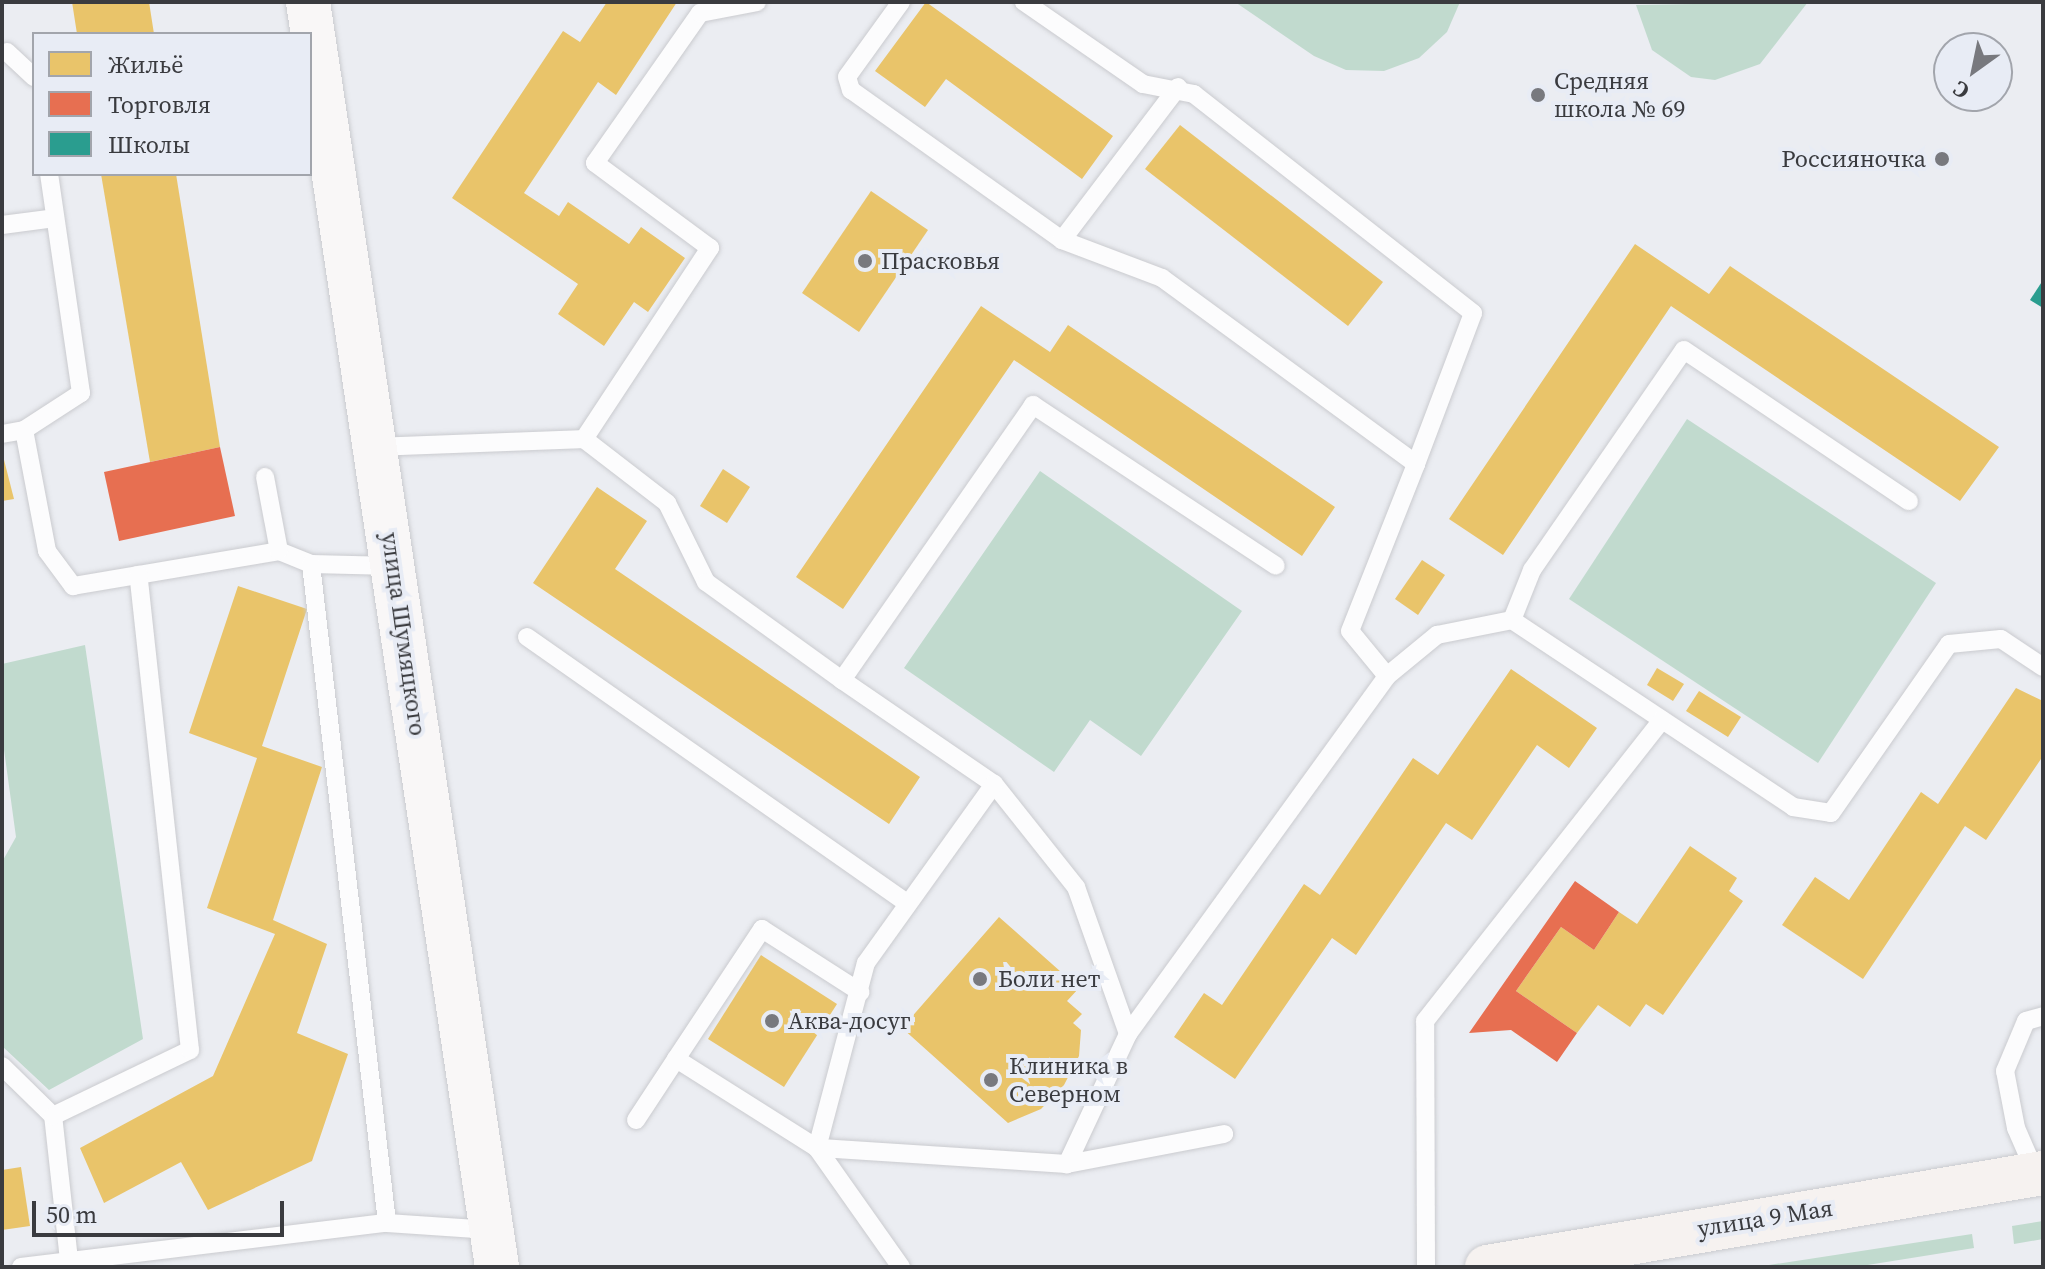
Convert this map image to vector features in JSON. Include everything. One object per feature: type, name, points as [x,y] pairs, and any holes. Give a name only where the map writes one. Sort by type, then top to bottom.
[{"type":"main road","name":"улица 9 Мая","points":[[1487,1267],[2040,1174]]},
{"type":"street","name":"улица Шумяцкого","points":[[308,2],[496,1249]]},
{"type":"lane","points":[[584,439],[710,248],[595,163],[700,13],[757,2]]},
{"type":"lane","points":[[901,2],[847,77],[851,90],[1062,240],[1162,278],[1416,464]]},
{"type":"lane","points":[[1024,2],[1143,84],[1178,87],[1473,313],[1350,631],[1387,676]]},
{"type":"lane","points":[[7,52],[32,75]]},
{"type":"lane","points":[[1062,240],[1178,87]]},
{"type":"lane","points":[[2,434],[24,430],[81,393],[49,176]]},
{"type":"lane","points":[[2,225],[55,218]]},
{"type":"lane","points":[[1512,620],[1532,570],[1684,350],[1909,501]]},
{"type":"lane","points":[[842,680],[1033,405],[1276,566]]},
{"type":"lane","points":[[24,430],[47,551],[73,586],[279,551],[311,564],[395,566]]},
{"type":"lane","points":[[376,447],[584,439],[667,503],[706,582],[994,784],[1076,887],[1128,1034]]},
{"type":"lane","points":[[265,477],[279,551]]},
{"type":"lane","points":[[311,564],[387,1223]]},
{"type":"lane","points":[[53,1116],[190,1050],[138,575]]},
{"type":"lane","points":[[1067,1164],[1128,1034],[1387,676],[1437,635],[1512,620],[1793,807],[1831,813],[1949,644],[2001,639],[2043,667]]},
{"type":"lane","points":[[527,637],[907,903]]},
{"type":"lane","points":[[1426,1267],[1425,1021],[1662,720]]},
{"type":"lane","points":[[817,1148],[866,963],[994,784]]},
{"type":"lane","points":[[636,1120],[762,929],[860,992]]},
{"type":"lane","points":[[2040,1174],[2016,1128],[2005,1071],[2026,1021],[2043,1016]]},
{"type":"lane","points":[[676,1059],[817,1148],[901,1267]]},
{"type":"lane","points":[[2,1066],[53,1116],[69,1260]]},
{"type":"lane","points":[[817,1148],[1067,1164],[1224,1134]]},
{"type":"lane","points":[[21,1267],[69,1260],[100,1265],[387,1223],[496,1249]]},
{"type":"green space","points":[[1235,2],[1460,2],[1447,32],[1419,58],[1384,71],[1346,70],[1314,56]]},
{"type":"green space","points":[[1808,2],[1760,64],[1715,80],[1691,77],[1652,50],[1636,5]]},
{"type":"green space","points":[[1687,419],[1936,583],[1818,763],[1569,599]]},
{"type":"green space","points":[[1040,471],[1242,611],[1141,756],[1090,720],[1054,772],[904,668]]},
{"type":"green space","points":[[85,645],[143,1039],[49,1090],[2,1046],[2,862],[16,837],[2,735],[2,664]]},
{"type":"green space","points":[[2043,1221],[2043,1239],[2014,1244],[2012,1226]]},
{"type":"green space","points":[[1972,1234],[1974,1248],[1855,1267],[1756,1267]]},
{"type":"building: Жильё","points":[[72,2],[149,2],[154,32],[77,32]]},
{"type":"building: Жильё","points":[[607,2],[677,2],[616,95],[598,82],[524,193],[559,216],[568,202],[629,244],[641,227],[685,258],[648,312],[634,302],[604,346],[558,314],[578,284],[452,198],[563,31],[580,42]]},
{"type":"building: Жильё","points":[[926,2],[1113,136],[1082,179],[946,79],[925,107],[875,71]]},
{"type":"building: Жильё","points":[[1180,125],[1383,282],[1348,326],[1145,169]]},
{"type":"building: Жильё","points":[[101,176],[176,176],[220,447],[150,462]]},
{"type":"building: Жильё","name":"Прасковья","points":[[871,191],[928,230],[859,332],[802,293]]},
{"type":"building: Жильё","points":[[1635,244],[1709,294],[1730,266],[1999,447],[1960,501],[1671,306],[1503,555],[1449,519]]},
{"type":"building: Жильё","points":[[981,306],[1050,352],[1068,325],[1335,507],[1302,556],[1014,360],[843,609],[796,577]]},
{"type":"building: Жильё","points":[[2,452],[14,499],[2,501]]},
{"type":"building: Жильё","points":[[723,469],[750,487],[727,523],[700,506]]},
{"type":"building: Жильё","points":[[597,487],[647,521],[615,569],[920,777],[889,824],[533,583]]},
{"type":"building: Жильё","points":[[1422,560],[1445,575],[1418,615],[1395,599]]},
{"type":"building: Жильё","points":[[238,586],[307,609],[262,746],[322,767],[273,920],[327,944],[297,1033],[348,1054],[312,1161],[208,1210],[181,1162],[104,1203],[80,1148],[213,1076],[275,934],[207,908],[257,758],[189,733]]},
{"type":"building: Жильё","points":[[1657,668],[1684,684],[1673,701],[1647,685]]},
{"type":"building: Жильё","points":[[1511,669],[1597,728],[1569,768],[1537,745],[1472,840],[1446,823],[1356,955],[1332,938],[1235,1079],[1174,1037],[1204,993],[1222,1005],[1304,884],[1320,895],[1413,758],[1438,775]]},
{"type":"building: Жильё","points":[[2016,688],[2043,701],[2043,756],[1986,840],[1965,826],[1863,979],[1782,925],[1815,877],[1849,900],[1921,792],[1938,804]]},
{"type":"building: Жильё","points":[[1699,691],[1741,717],[1728,737],[1686,711]]},
{"type":"building: Жильё","points":[[1690,846],[1737,878],[1729,891],[1743,901],[1663,1015],[1646,1004],[1630,1027],[1598,1005],[1577,1033],[1516,991],[1561,927],[1594,950],[1619,912],[1637,924]]},
{"type":"building: Жильё","points":[[999,917],[1079,988],[1067,1001],[1082,1014],[1073,1023],[1081,1030],[1079,1056],[1064,1085],[1041,1109],[1008,1123],[902,1028]]},
{"type":"building: Жильё","name":"Аква-досуг","points":[[761,955],[837,1004],[784,1087],[708,1039]]},
{"type":"building: Жильё","points":[[21,1167],[30,1226],[2,1230],[2,1170]]},
{"type":"building: Торговля","points":[[220,447],[235,516],[119,541],[104,472]]},
{"type":"building: Торговля","points":[[1575,881],[1619,912],[1594,950],[1561,927],[1516,991],[1577,1033],[1557,1062],[1511,1030],[1469,1033]]},
{"type":"building: Школы","points":[[2043,280],[2043,308],[2030,300]]},
{"type":"place","name":"Средняя школа № 69","points":[[1538,95]]},
{"type":"place","name":"Россияночка","points":[[1942,159]]},
{"type":"place","name":"Прасковья","points":[[865,261]]},
{"type":"place","name":"Боли нет","points":[[980,979]]},
{"type":"place","name":"Аква-досуг","points":[[772,1021]]},
{"type":"place","name":"Клиника в Северном","points":[[991,1080]]}]
